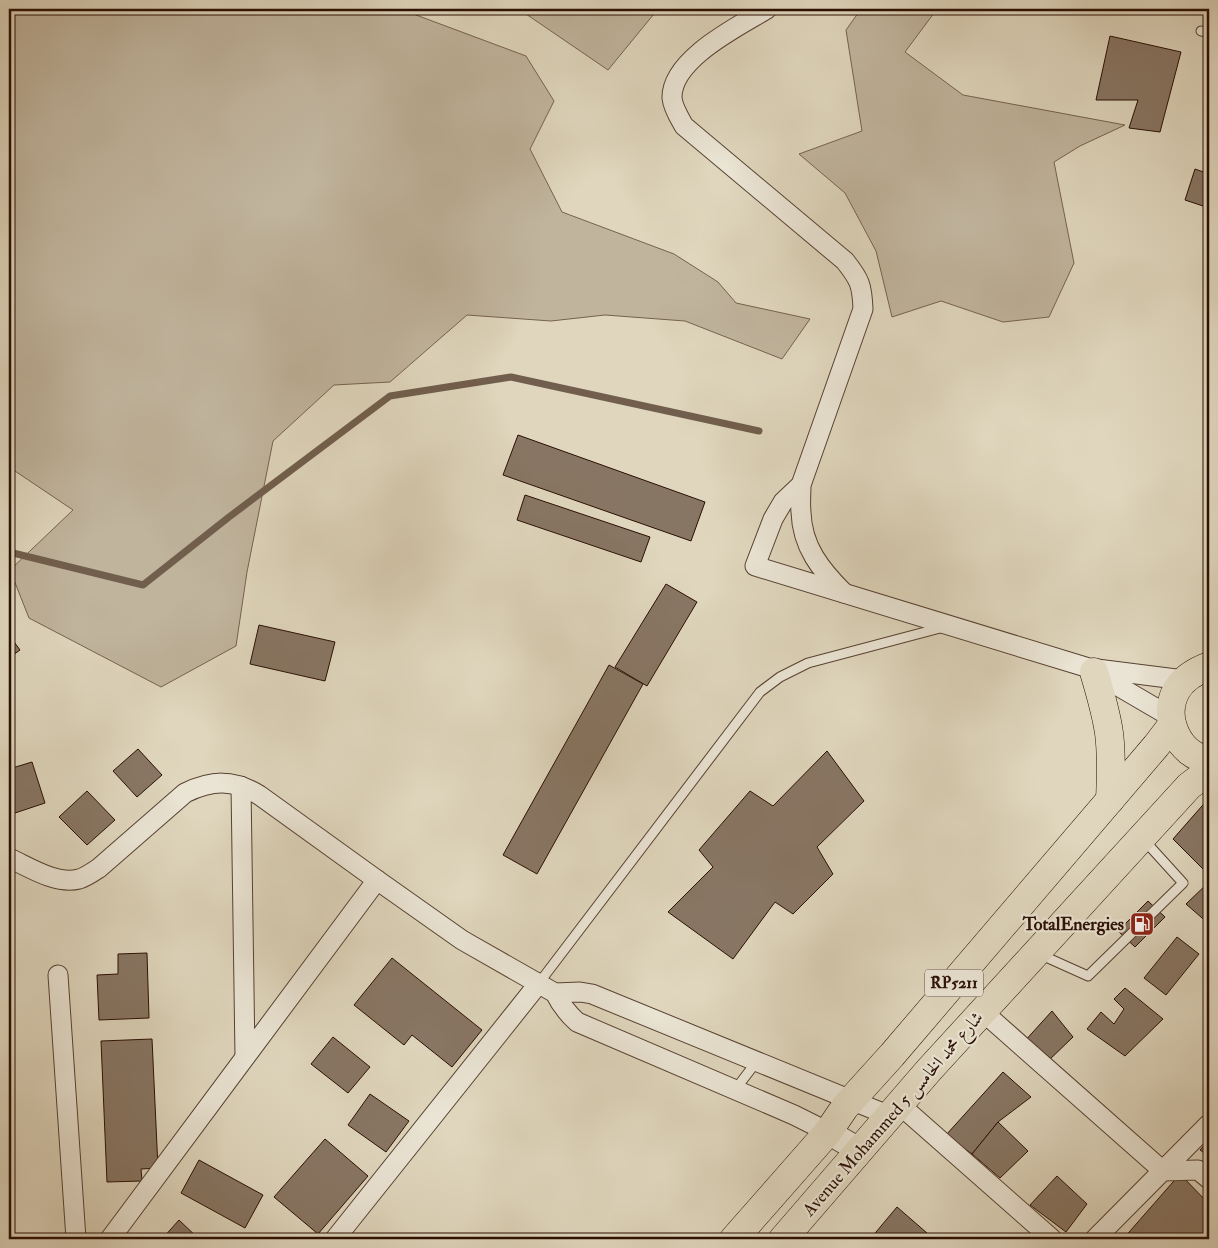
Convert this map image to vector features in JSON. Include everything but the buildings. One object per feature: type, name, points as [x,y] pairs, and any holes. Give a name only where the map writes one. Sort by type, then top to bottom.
[{"type":"main road","points":[[1184,680],[1196,671],[1209,666]]},
{"type":"main road","points":[[1092,670],[1103,703],[1109,735],[1112,768],[1110,800]]},
{"type":"main road","name":"RP5211","points":[[734,1239],[828,1132],[846,1107],[1156,746],[1171,721],[1172,703],[1176,691],[1184,680]]},
{"type":"main road","points":[[1171,721],[1178,740],[1189,752],[1209,760]]},
{"type":"main road","name":"Avenue Mohammed 5 شارع محمد الخامس","points":[[783,1239],[929,1070],[1189,786],[1209,771]]},
{"type":"street","points":[[767,9],[706,47],[679,73],[672,98],[677,114],[684,126],[845,261],[856,274],[862,289],[863,309],[802,485],[801,514],[804,534],[812,555],[844,594]]},
{"type":"street","points":[[802,485],[783,502],[773,519],[754,566],[1092,670],[1184,680]]},
{"type":"street","points":[[1092,670],[1171,721]]},
{"type":"street","points":[[9,858],[55,878],[66,880],[78,879],[90,875],[99,868],[185,793],[212,783],[227,783],[241,786],[259,794],[462,940],[555,993],[560,1004],[577,1022],[794,1115],[860,1150]]},
{"type":"street","points":[[241,786],[245,1057]]},
{"type":"street","points":[[110,1239],[377,880]]},
{"type":"street","points":[[58,975],[76,1239]]},
{"type":"street","points":[[335,1239],[539,983]]},
{"type":"street","points":[[555,993],[580,992],[592,994],[852,1100],[895,1110],[1052,1239]]},
{"type":"street","points":[[982,1012],[1163,1171],[1198,1170],[1209,1179]]},
{"type":"street","points":[[1095,1239],[1209,1124]]},
{"type":"lane","points":[[539,983],[760,692],[780,677],[808,663],[949,626]]},
{"type":"lane","points":[[1036,953],[1088,976],[1183,883],[1142,838]]},
{"type":"lane","points":[[735,1090],[757,1061]]},
{"type":"shaded area","points":[[9,9],[400,9],[526,56],[554,101],[530,149],[562,212],[674,254],[718,282],[736,303],[810,319],[782,359],[685,321],[605,315],[551,321],[467,315],[390,382],[334,385],[273,441],[247,572],[236,646],[161,687],[29,618],[10,570],[73,510],[9,467]]},
{"type":"shaded area","points":[[514,9],[658,9],[608,70],[526,14]]},
{"type":"shaded area","points":[[861,9],[937,9],[905,52],[963,95],[1125,125],[1080,146],[1054,162],[1074,263],[1049,317],[1003,322],[941,301],[892,317],[876,251],[845,193],[799,154],[862,131],[846,30]]},
{"type":"waterway","points":[[9,552],[143,585],[229,517],[390,396],[511,377],[759,431]]},
{"type":"place","name":"TotalEnergies","points":[[1142,924]]}]
